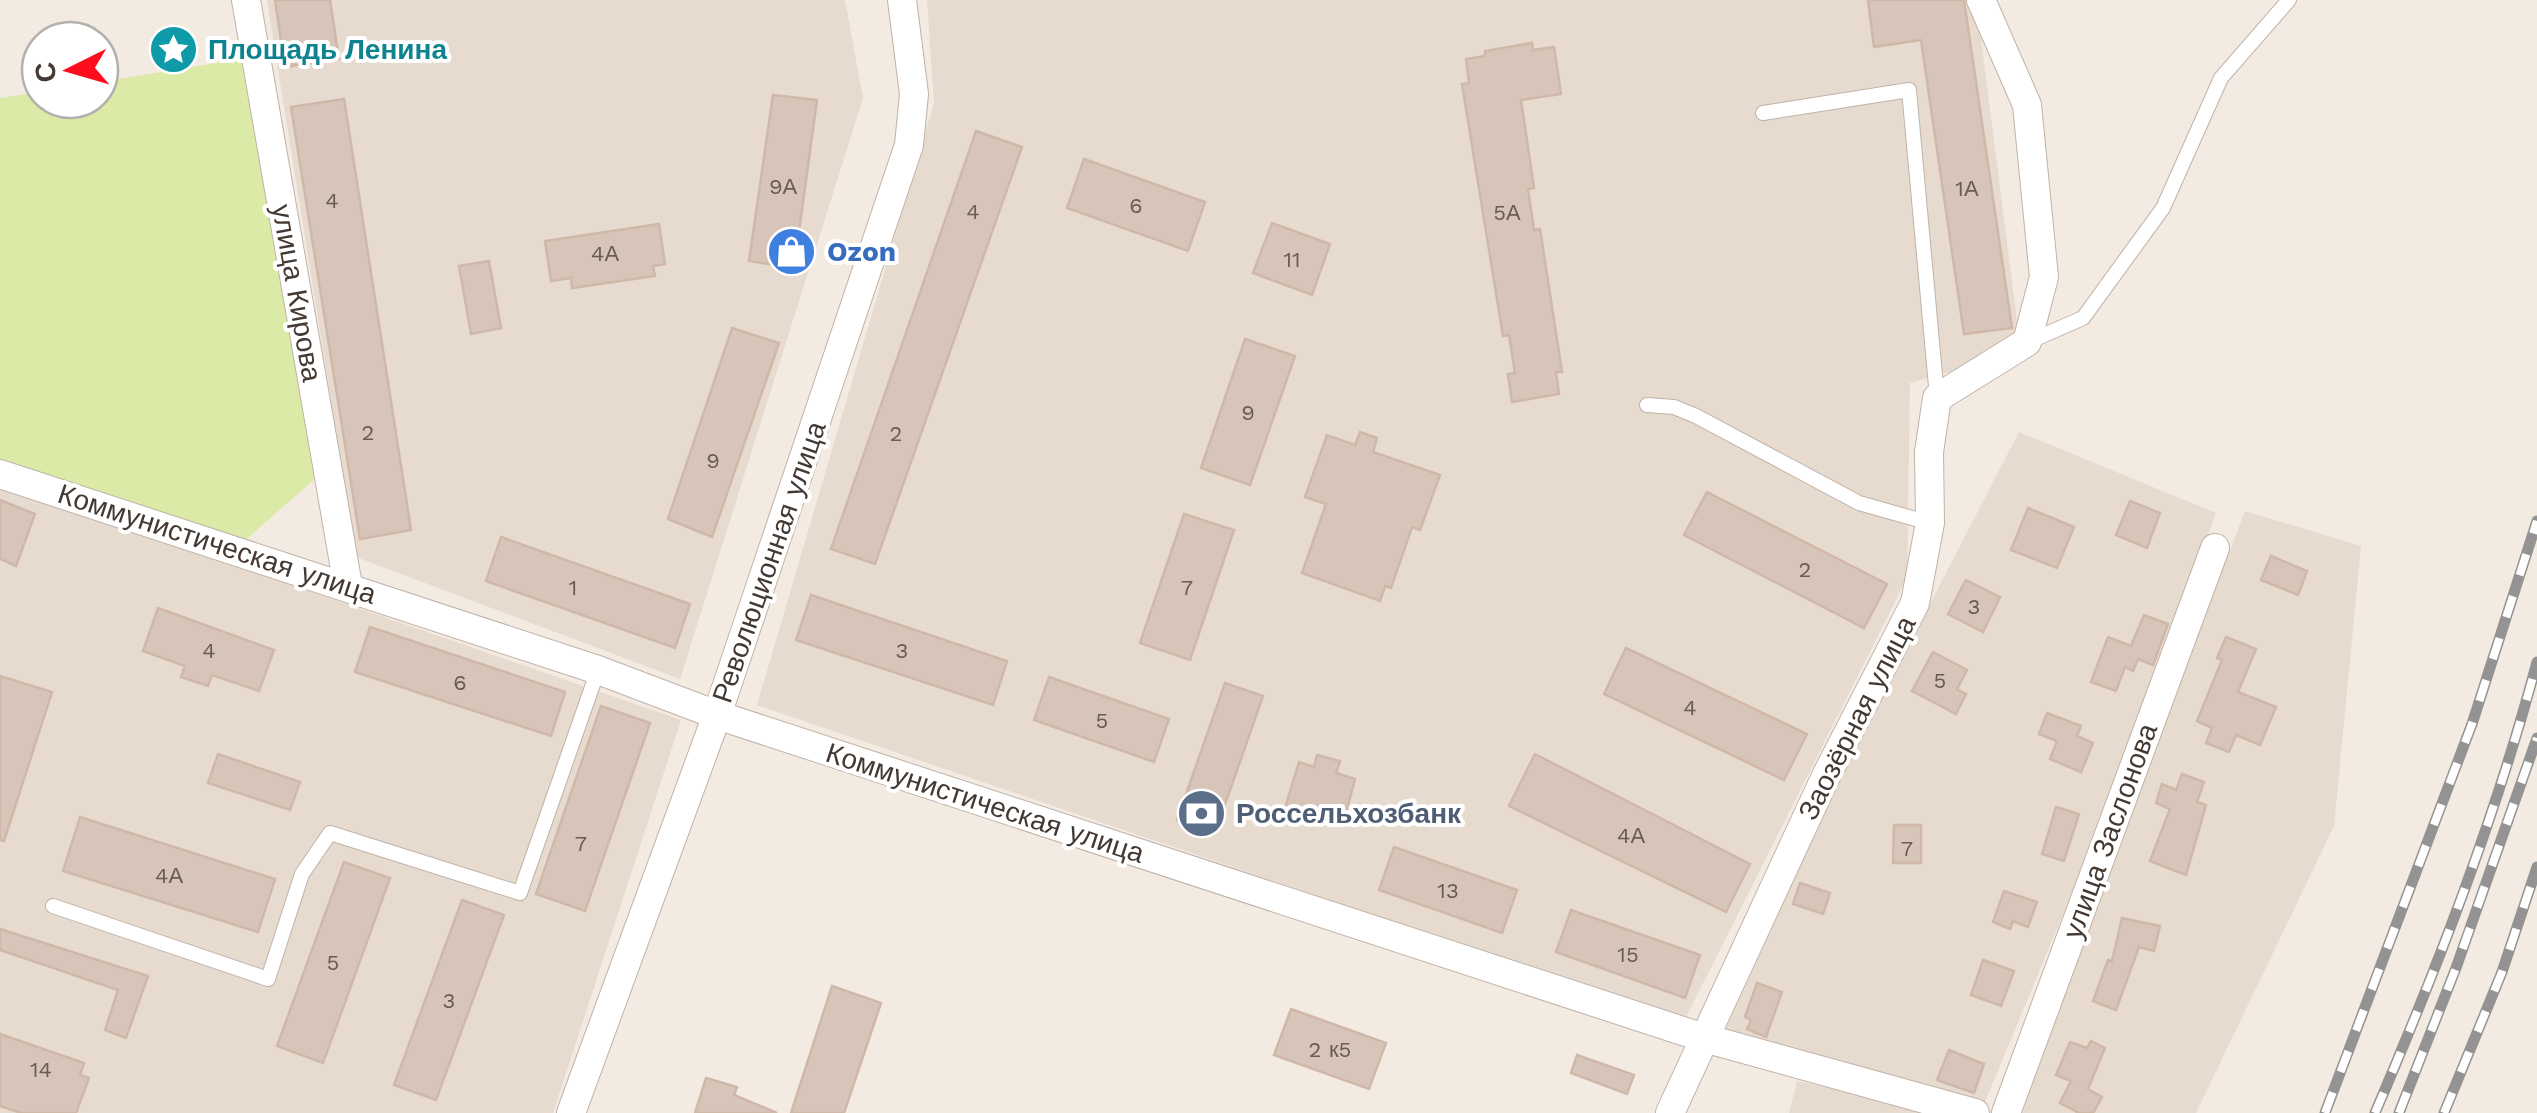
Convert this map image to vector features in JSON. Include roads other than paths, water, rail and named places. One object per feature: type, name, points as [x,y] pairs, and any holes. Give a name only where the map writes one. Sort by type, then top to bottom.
[{"type":"street","name":"улица Кирова","points":[[246,0],[348,586]]},
{"type":"street","name":"Революционная улица","points":[[571,1113],[717,715],[909,145],[914,94],[902,0]]},
{"type":"street","points":[[1937,398],[2027,342],[2044,277],[2027,105],[1981,0]]},
{"type":"street","name":"Заозёрная улица","points":[[1670,1113],[1826,776],[1915,604],[1930,523],[1929,452],[1937,398]]},
{"type":"street","name":"Коммунистическая улица","points":[[0,474],[598,670],[717,715],[1704,1038],[1975,1113]]},
{"type":"street","name":"улица Заслонова","points":[[2006,1113],[2215,548]]},
{"type":"lane","points":[[2027,342],[2083,318],[2164,208],[2221,78],[2289,0]]},
{"type":"lane","points":[[1763,113],[1909,90],[1937,398]]},
{"type":"lane","points":[[1647,404],[1696,416],[1859,503],[1930,523]]},
{"type":"lane","points":[[53,906],[268,979],[302,874],[330,833],[520,892],[598,670]]},
{"type":"railway","points":[[2325,1113],[2472,724],[2537,521]]},
{"type":"railway","points":[[2375,1113],[2464,890],[2537,662]]},
{"type":"railway","points":[[2399,1113],[2456,968],[2537,738]]},
{"type":"railway","points":[[2444,1113],[2502,972],[2537,867]]},
{"type":"place","name":"Площадь Ленина","points":[[173,49]]},
{"type":"place","name":"Ozon","points":[[792,251]]},
{"type":"place","name":"Россельхозбанк","points":[[1201,813]]}]
